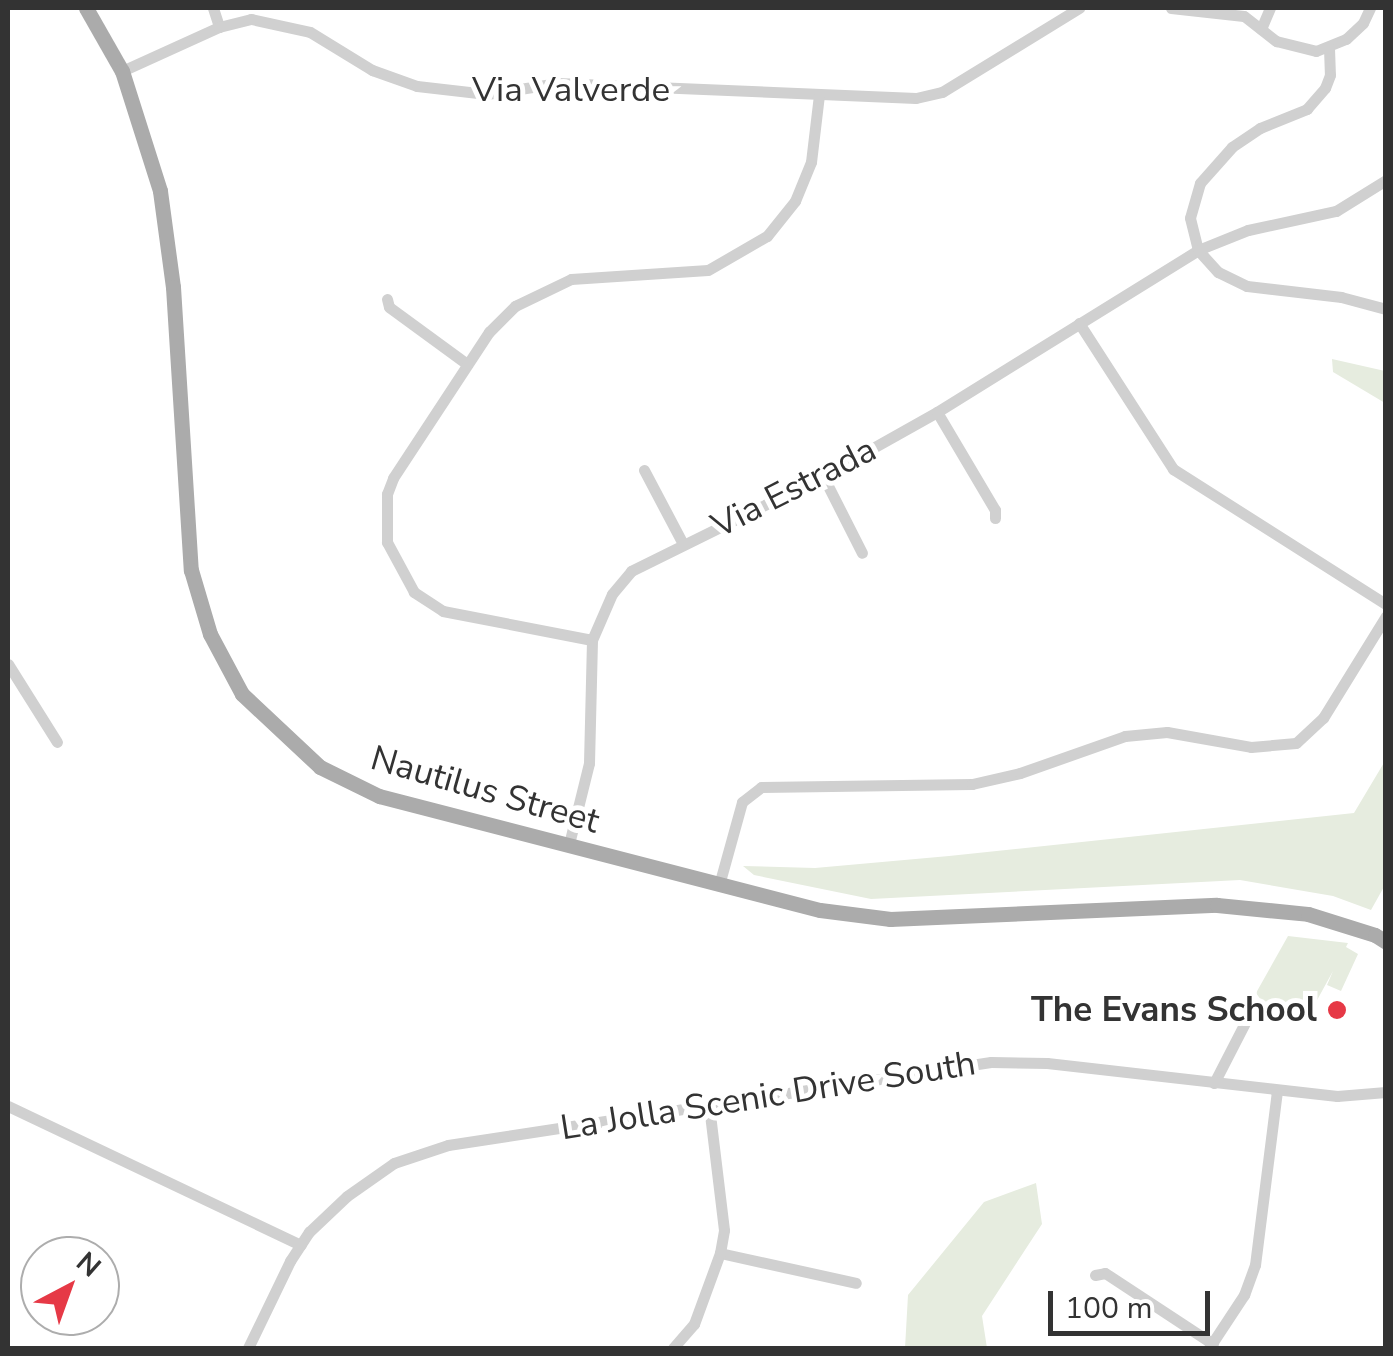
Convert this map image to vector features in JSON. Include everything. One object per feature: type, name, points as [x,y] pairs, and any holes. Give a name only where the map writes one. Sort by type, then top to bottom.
[{"type":"main road","name":"Nautilus Street","points":[[86,8],[122,70],[160,191],[173,287],[190,570],[210,634],[242,694],[268,723],[340,779],[379,796],[820,910],[890,919],[1217,905],[1284,910],[1376,934],[1386,942]]},
{"type":"street","points":[[213,8],[219,28]]},
{"type":"street","name":"Via Valverde","points":[[122,70],[219,28],[251,20],[290,24],[395,81],[488,94],[558,84],[916,98],[942,92],[1079,8]]},
{"type":"street","points":[[1171,8],[1244,16],[1295,48],[1329,48],[1363,24],[1370,8]]},
{"type":"street","points":[[1261,29],[1270,8]]},
{"type":"street","points":[[1329,48],[1330,75],[1307,109],[1260,128],[1232,147],[1200,184],[1190,218],[1198,250],[1218,272],[1247,286],[1342,297],[1386,310]]},
{"type":"street","points":[[592,640],[443,611],[414,592],[394,563],[384,520],[387,494],[489,332],[515,306],[571,279],[708,270],[755,247],[794,201],[811,162],[819,95]]},
{"type":"street","name":"Via Estrada","points":[[569,844],[589,762],[592,640],[612,594],[632,572],[822,476],[937,412],[1198,250],[1248,230],[1336,210],[1386,180]]},
{"type":"street","points":[[387,298],[388,307],[468,364]]},
{"type":"street","points":[[1079,323],[1173,469],[1386,604]]},
{"type":"street","points":[[937,412],[995,510],[994,518]]},
{"type":"street","points":[[644,470],[684,544]]},
{"type":"street","points":[[822,476],[862,553]]},
{"type":"street","points":[[719,885],[742,802],[761,786],[972,784],[1020,773],[1125,736],[1167,732],[1251,747],[1296,743],[1323,718],[1386,616]]},
{"type":"street","points":[[8,664],[57,742]]},
{"type":"street","points":[[1214,1083],[1252,1008]]},
{"type":"street","name":"La Jolla Scenic Drive South","points":[[248,1348],[301,1245],[347,1196],[408,1156],[448,1145],[991,1062],[1047,1064],[1336,1096],[1386,1092]]},
{"type":"street","points":[[1095,1274],[1104,1273],[1211,1346],[1244,1295],[1255,1264],[1278,1090]]},
{"type":"street","points":[[8,1106],[301,1245]]},
{"type":"street","points":[[672,1348],[694,1324],[720,1253],[724,1230],[709,1106]]},
{"type":"street","points":[[720,1253],[856,1284]]},
{"type":"shaded area","points":[[1332,359],[1385,371],[1385,403],[1333,372]]},
{"type":"shaded area","points":[[1385,761],[1385,885],[1371,910],[1333,896],[1240,880],[871,899],[754,875],[743,866],[815,868],[1354,813]]},
{"type":"shaded area","points":[[1288,936],[1348,943],[1346,947],[1358,954],[1341,991],[1327,985],[1333,971],[1310,1013],[1266,1007],[1256,993]]},
{"type":"shaded area","points":[[1036,1183],[1042,1224],[982,1316],[987,1348],[905,1348],[908,1295],[984,1202]]},
{"type":"place","name":"The Evans School","points":[[1337,1010]]}]
